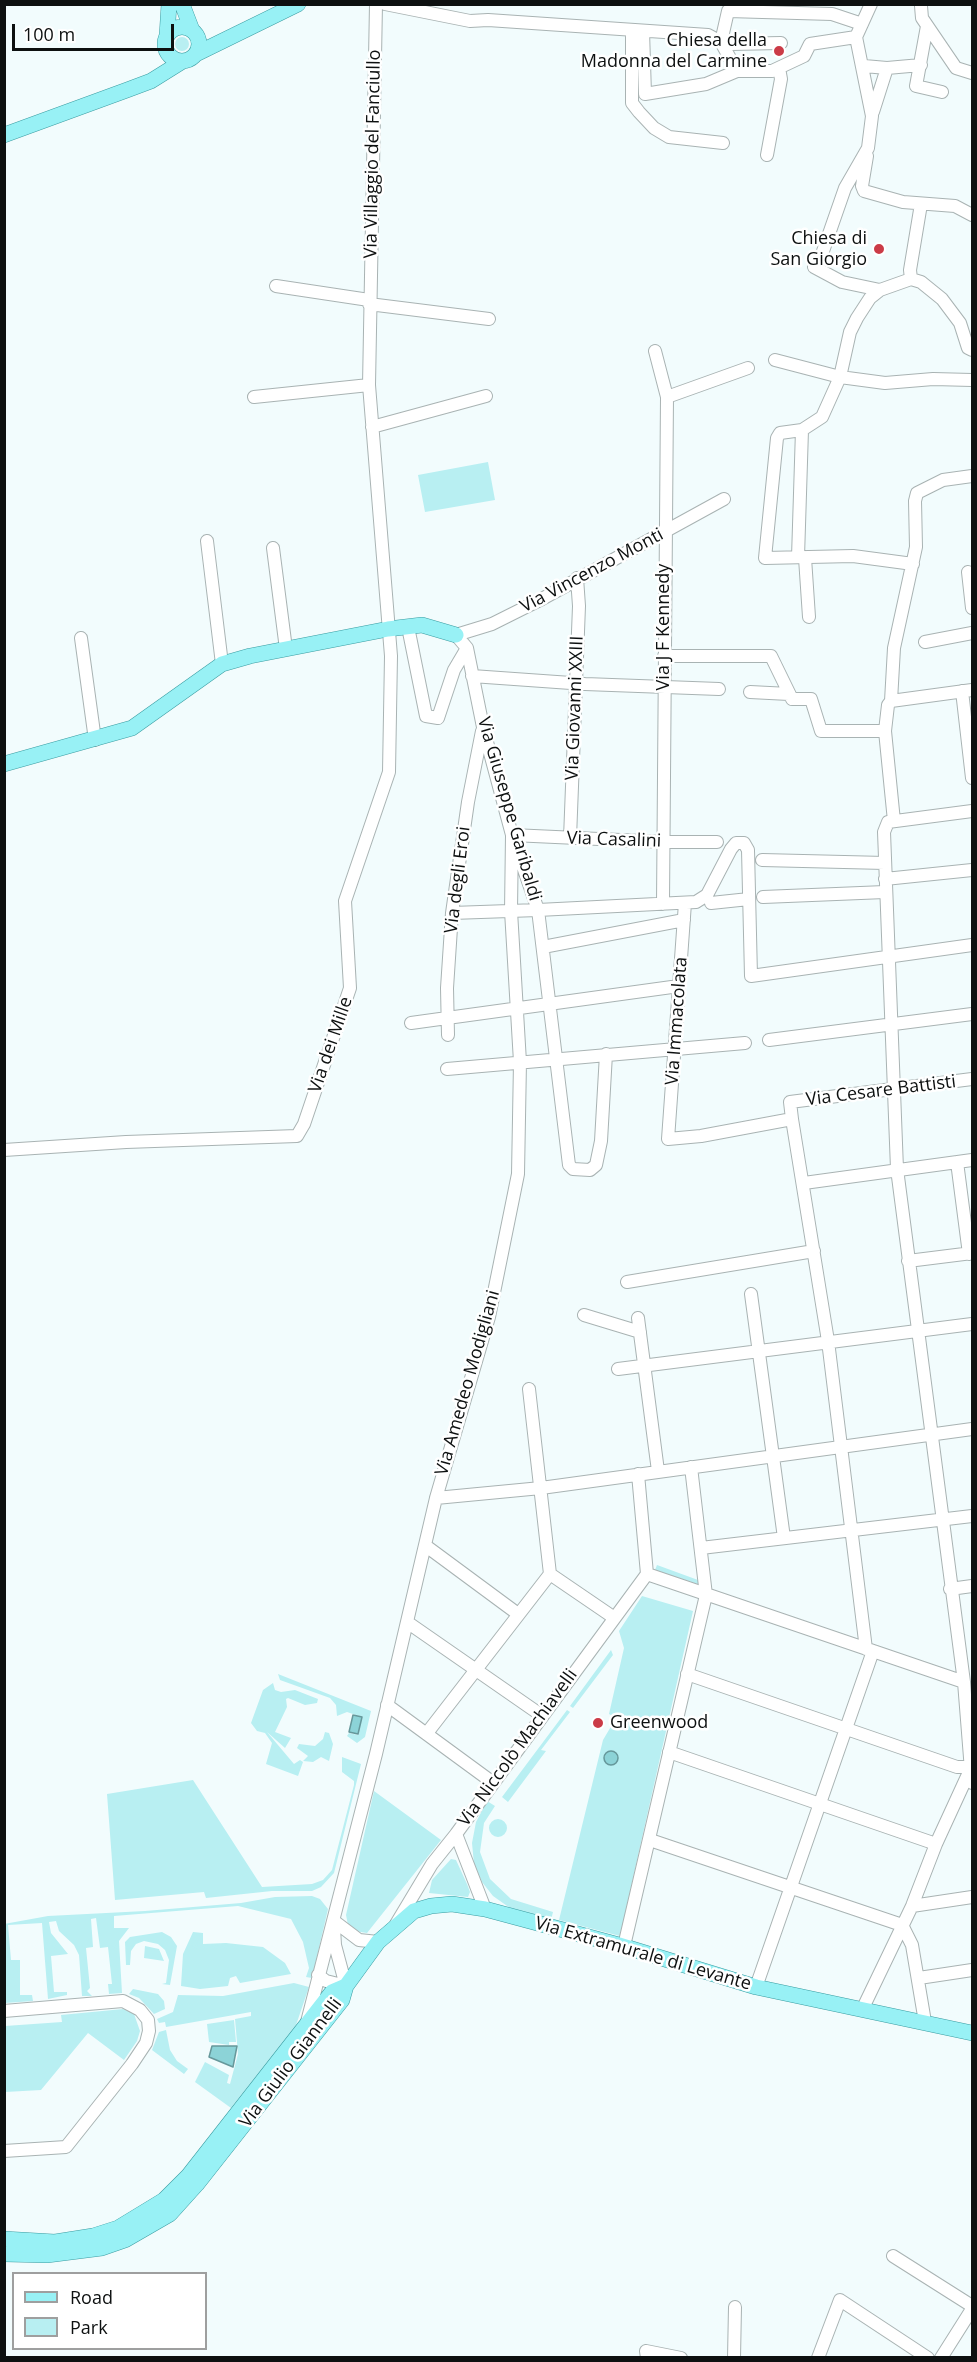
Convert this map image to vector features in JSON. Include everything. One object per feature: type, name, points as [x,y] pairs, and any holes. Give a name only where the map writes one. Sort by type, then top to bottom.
[{"type":"main road","points":[[169,4],[166,41],[169,55],[189,58]]},
{"type":"main road","points":[[182,4],[199,44],[189,58]]},
{"type":"main road","points":[[4,135],[141,84],[229,37],[298,4]]},
{"type":"main road","points":[[141,84],[155,68],[166,41],[175,28],[215,39],[229,37]]},
{"type":"main road","points":[[4,764],[132,728],[222,664],[388,629],[422,626],[456,635]]},
{"type":"main road","name":"Via Extramurale di Levante","points":[[346,1986],[378,1942],[395,1925],[414,1911],[431,1906],[452,1904],[485,1909],[624,1946],[756,1987],[972,2033]]},
{"type":"main road","name":"Via Giulio Giannelli","points":[[4,2239],[55,2242],[105,2233],[164,2200],[188,2176],[332,1992],[346,1986]]},
{"type":"main road","name":"Via Giulio Giannelli","points":[[4,2254],[47,2255],[102,2248],[125,2240],[170,2214],[197,2184],[342,2000],[346,1986]]},
{"type":"street","name":"Via Villaggio del Fanciullo","points":[[376,4],[369,385],[388,629]]},
{"type":"street","points":[[385,4],[470,21],[488,20],[708,35],[726,43],[781,43]]},
{"type":"street","points":[[871,4],[856,37],[864,66],[872,116]]},
{"type":"street","points":[[920,5],[922,18],[956,68],[972,73]]},
{"type":"street","points":[[737,71],[726,43],[728,11],[832,14],[862,24]]},
{"type":"street","points":[[927,26],[916,86],[942,92]]},
{"type":"street","points":[[637,30],[645,94],[706,84],[737,71],[779,68],[804,56],[810,44],[856,37]]},
{"type":"street","points":[[637,30],[632,103],[654,128],[669,136],[723,143]]},
{"type":"street","points":[[864,66],[886,68],[921,65]]},
{"type":"street","points":[[767,155],[781,79],[779,68]]},
{"type":"street","points":[[886,68],[872,116],[862,186],[864,191],[903,202],[971,209]]},
{"type":"street","points":[[868,148],[845,188],[822,254],[814,267],[842,282],[880,291]]},
{"type":"street","points":[[911,279],[910,270],[921,204]]},
{"type":"street","points":[[913,564],[853,556],[765,558],[777,438],[780,433],[802,430],[822,417],[840,377],[850,332],[870,298],[880,291],[911,279],[921,282],[942,298],[960,323],[968,348],[972,350]]},
{"type":"street","points":[[276,286],[489,319]]},
{"type":"street","name":"Via J F Kennedy","points":[[655,351],[667,397],[664,531],[663,904]]},
{"type":"street","points":[[775,360],[840,377],[885,383],[903,380],[972,380]]},
{"type":"street","points":[[667,397],[748,368]]},
{"type":"street","points":[[255,397],[369,385]]},
{"type":"street","points":[[372,427],[486,396]]},
{"type":"street","points":[[802,430],[802,557],[809,617]]},
{"type":"street","points":[[894,821],[885,731],[888,705],[891,701],[894,648],[918,531],[915,501],[917,493],[943,480],[972,476]]},
{"type":"street","name":"Via Vincenzo Monti","points":[[456,635],[492,624],[724,499]]},
{"type":"street","points":[[207,541],[222,664]]},
{"type":"street","points":[[273,548],[286,649]]},
{"type":"street","points":[[968,572],[972,608]]},
{"type":"street","name":"Via Giovanni XXIII","points":[[570,838],[579,606],[577,578]]},
{"type":"street","points":[[408,627],[426,716],[438,718],[454,670],[466,648]]},
{"type":"street","name":"Via dei Mille","points":[[4,1150],[126,1142],[297,1136],[304,1124],[350,988],[345,902],[389,772],[388,629]]},
{"type":"street","points":[[925,642],[972,633]]},
{"type":"street","name":"Via Giuseppe Garibaldi","points":[[456,635],[466,648],[483,727],[512,835],[538,910],[696,902],[707,895],[736,843],[744,843],[748,850],[751,976],[972,945]]},
{"type":"street","points":[[81,638],[95,740]]},
{"type":"street","points":[[664,656],[771,656],[792,699],[811,699],[821,731],[885,731]]},
{"type":"street","points":[[472,676],[575,681],[585,684],[719,689]]},
{"type":"street","points":[[891,701],[967,691],[972,778]]},
{"type":"street","points":[[750,692],[789,694]]},
{"type":"street","name":"Via degli Eroi","points":[[448,1035],[447,988],[453,914],[468,802],[483,727]]},
{"type":"street","points":[[972,810],[888,822],[884,832],[892,1090],[897,1169],[940,1520],[964,1682],[972,1783]]},
{"type":"street","name":"Via Casalini","points":[[512,835],[664,842],[717,842]]},
{"type":"street","name":"Via Amedeo Modigliani","points":[[306,2026],[334,1921],[436,1498],[489,1317],[516,1186],[520,1062],[511,911],[512,835]]},
{"type":"street","points":[[762,860],[885,863]]},
{"type":"street","points":[[763,897],[885,885],[972,870]]},
{"type":"street","points":[[711,903],[749,899]]},
{"type":"street","name":"Via Immacolata","points":[[685,903],[668,1139],[701,1136],[792,1119]]},
{"type":"street","points":[[453,914],[538,910],[569,1165],[573,1169],[590,1170],[596,1165],[601,1141],[606,1054]]},
{"type":"street","points":[[543,947],[684,920]]},
{"type":"street","points":[[411,1023],[679,986]]},
{"type":"street","points":[[770,1040],[972,1014]]},
{"type":"street","points":[[447,1069],[745,1043]]},
{"type":"street","name":"Via Cesare Battisti","points":[[792,1119],[790,1102],[972,1079]]},
{"type":"street","points":[[756,1987],[846,1729],[869,1650],[840,1446],[828,1341],[792,1119]]},
{"type":"street","points":[[804,1183],[972,1160]]},
{"type":"street","points":[[908,1261],[971,1253],[957,1162]]},
{"type":"street","points":[[627,1282],[814,1251]]},
{"type":"street","points":[[751,1294],[784,1538]]},
{"type":"street","points":[[584,1316],[640,1332]]},
{"type":"street","points":[[638,1318],[658,1471]]},
{"type":"street","points":[[618,1369],[972,1324]]},
{"type":"street","points":[[427,1732],[550,1574],[529,1389]]},
{"type":"street","points":[[436,1498],[541,1488],[972,1428]]},
{"type":"street","points":[[624,1946],[706,1595],[691,1467]]},
{"type":"street","points":[[638,1474],[647,1574],[964,1682]]},
{"type":"street","points":[[701,1548],[972,1515]]},
{"type":"street","points":[[426,1546],[518,1614]]},
{"type":"street","points":[[550,1574],[613,1617]]},
{"type":"street","name":"Via Niccolò Machiavelli","points":[[395,1925],[432,1864],[647,1574]]},
{"type":"street","points":[[950,1589],[972,1586]]},
{"type":"street","points":[[407,1622],[542,1715]]},
{"type":"street","points":[[959,1653],[972,1652]]},
{"type":"street","points":[[687,1674],[957,1767],[971,1768]]},
{"type":"street","points":[[387,1705],[427,1732],[492,1782]]},
{"type":"street","points":[[669,1752],[936,1844]]},
{"type":"street","points":[[862,2010],[912,1906],[936,1844],[971,1768]]},
{"type":"street","points":[[456,1834],[485,1909]]},
{"type":"street","points":[[650,1840],[902,1926],[912,1945],[925,2022]]},
{"type":"street","points":[[912,1906],[972,1897]]},
{"type":"street","points":[[334,1921],[359,1940],[378,1942]]},
{"type":"street","name":"Via Amedeo Modigliani","points":[[334,1921],[335,1945],[346,1986]]},
{"type":"street","points":[[919,1978],[972,1970]]},
{"type":"street","points":[[318,1975],[326,1981],[346,1986]]},
{"type":"street","points":[[4,2011],[123,2001],[140,2010],[148,2020],[149,2031],[146,2043],[132,2064],[66,2147],[4,2151]]},
{"type":"street","points":[[893,2256],[972,2308],[941,2358]]},
{"type":"street","points":[[818,2358],[840,2300],[928,2358]]},
{"type":"street","points":[[734,2358],[735,2307]]},
{"type":"street","points":[[646,2354],[681,2358]]},
{"type":"green space","points":[[182,37],[187,39],[189,44],[187,49],[182,51],[177,49],[175,44],[177,39]]},
{"type":"green space","points":[[488,462],[495,500],[425,512],[418,475]]},
{"type":"green space","points":[[657,1565],[698,1580],[700,1585],[655,1570]]},
{"type":"green space","points":[[642,1596],[693,1611],[620,1936],[559,1920],[603,1740],[616,1718],[609,1714],[624,1648],[619,1631]]},
{"type":"green space","points":[[611,1650],[613,1655],[573,1708],[570,1706]]},
{"type":"green space","points":[[278,1674],[371,1711],[365,1737],[357,1743],[347,1736],[349,1733],[358,1735],[362,1717],[347,1712],[337,1716],[336,1705],[330,1698],[280,1680]]},
{"type":"green space","points":[[273,1683],[275,1690],[281,1692],[295,1690],[318,1699],[317,1703],[305,1705],[286,1699],[287,1707],[275,1732],[291,1738],[285,1748],[267,1732],[294,1764],[300,1760],[303,1762],[298,1776],[266,1764],[272,1743],[265,1733],[257,1731],[251,1723],[263,1690]]},
{"type":"green space","points":[[567,1710],[570,1712],[541,1750],[546,1751],[508,1802],[502,1797]]},
{"type":"green space","points":[[325,1732],[329,1733],[333,1744],[329,1761],[321,1757],[313,1762],[303,1761],[308,1756],[297,1748],[299,1744],[315,1746],[323,1739]]},
{"type":"green space","points":[[342,1757],[361,1764],[334,1873],[321,1887],[312,1891],[272,1891],[206,1898],[204,1892],[115,1900],[107,1794],[193,1780],[262,1887],[312,1884],[323,1880],[332,1870],[354,1785],[354,1781],[342,1772]]},
{"type":"green space","points":[[374,1791],[441,1840],[367,1933],[355,1931],[348,1925],[346,1915]]},
{"type":"green space","points":[[487,1801],[495,1806],[484,1823],[480,1852],[490,1879],[511,1899],[553,1912],[551,1920],[510,1908],[493,1896],[482,1882],[474,1864],[472,1843],[476,1822]]},
{"type":"green space","points":[[498,1819],[504,1822],[507,1828],[504,1834],[498,1837],[492,1834],[489,1828],[492,1822]]},
{"type":"green space","points":[[451,1859],[456,1860],[467,1884],[470,1892],[468,1897],[429,1893],[432,1880]]},
{"type":"green space","points":[[312,1896],[320,1899],[328,1909],[312,1978],[306,1977],[309,1968],[303,1942],[291,1919],[238,1906],[114,1916],[114,1928],[129,1928],[119,1941],[122,1993],[109,1994],[108,1984],[112,1984],[108,1947],[100,1948],[96,1918],[91,1919],[93,1947],[86,1948],[90,1988],[87,1991],[92,1996],[82,1996],[79,1955],[74,1945],[59,1931],[56,1921],[49,1922],[51,1933],[68,1954],[51,1956],[54,1992],[67,1992],[67,1995],[48,1999],[42,1923],[8,1925],[11,1960],[20,1960],[20,1995],[32,1995],[33,2001],[5,2003],[4,1924],[48,1916],[145,1911],[241,1903],[275,1897]]},
{"type":"green space","points":[[162,1932],[171,1937],[177,1946],[170,1985],[162,1984],[166,1983],[169,1960],[165,1950],[158,1944],[144,1941],[136,1944],[131,1951],[130,1965],[126,1965],[125,1942],[130,1937]]},
{"type":"green space","points":[[193,1932],[203,1933],[203,1944],[226,1943],[263,1947],[285,1963],[291,1974],[240,1983],[236,1976],[230,1978],[228,1986],[200,1989],[181,1986],[183,1954]]},
{"type":"green space","points":[[145,1946],[159,1949],[164,1961],[144,1958]]},
{"type":"green space","points":[[294,1983],[309,1987],[295,2028],[231,2108],[195,2082],[205,2062],[229,2075],[227,2083],[230,2084],[238,2054],[235,2019],[251,2016],[251,2012],[166,2027],[165,2022],[159,2023],[157,2019],[173,2012],[178,1995],[223,1996]]},
{"type":"green space","points":[[133,1989],[158,1994],[164,2001],[165,2009],[154,2014],[139,1998],[129,1994]]},
{"type":"green space","points":[[123,2009],[134,2014],[140,2031],[137,2041],[124,2060],[88,2033],[41,2090],[5,2092],[5,2026],[62,2022],[61,2015]]},
{"type":"green space","points":[[234,2020],[236,2042],[229,2042],[229,2045],[209,2042],[207,2024]]},
{"type":"green space","points":[[166,2030],[170,2050],[177,2061],[188,2069],[184,2074],[152,2050],[159,2032]]},
{"type":"shaded area","points":[[353,1715],[362,1717],[358,1734],[349,1732]]},
{"type":"shaded area","points":[[611,1751],[616,1753],[618,1758],[616,1763],[611,1765],[606,1763],[604,1758],[606,1753]]},
{"type":"shaded area","points":[[212,2046],[237,2046],[233,2067],[209,2057]]},
{"type":"place","name":"Chiesa della Madonna del Carmine","points":[[779,51]]},
{"type":"place","name":"Chiesa di San Giorgio","points":[[879,249]]},
{"type":"place","name":"Greenwood","points":[[598,1723]]}]
